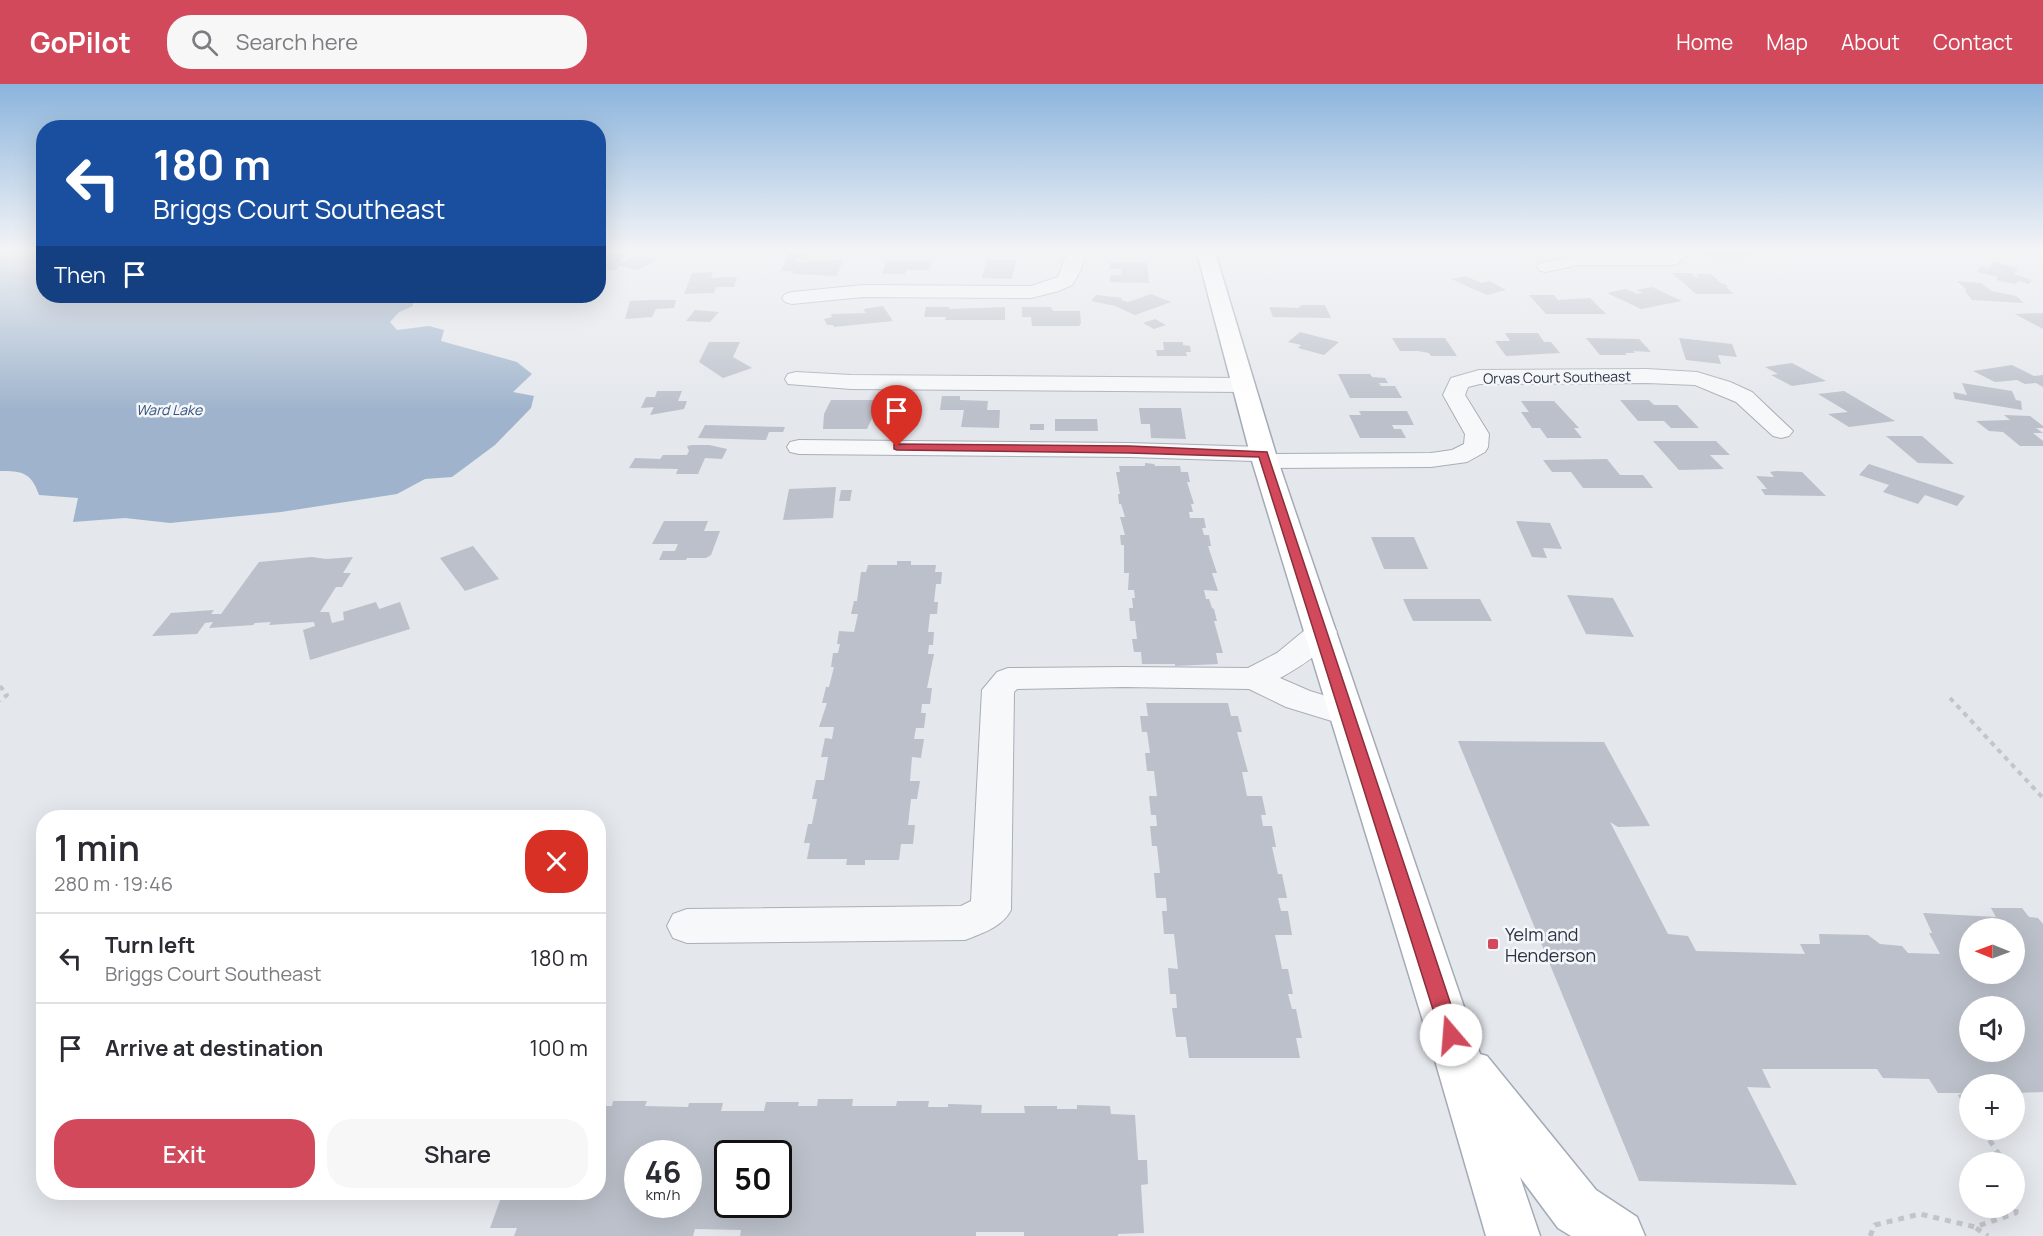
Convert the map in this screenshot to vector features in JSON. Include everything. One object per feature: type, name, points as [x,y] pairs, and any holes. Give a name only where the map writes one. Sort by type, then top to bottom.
[{"type":"main road","points":[[1220,303],[1264,458],[1458,1057],[1512,1236]]},
{"type":"main road","points":[[1458,1057],[1577,1209],[1618,1236]]},
{"type":"street","name":"Orvas Court Southeast","points":[[1264,458],[1431,460],[1458,458],[1476,447],[1477,434],[1455,395],[1459,384],[1479,377],[1635,376],[1697,379],[1744,397],[1781,431]]},
{"type":"street","points":[[796,379],[851,382],[1242,385]]},
{"type":"street","points":[[799,447],[1129,450],[1264,458]]},
{"type":"street","points":[[1254,679],[1288,660],[1322,632]]},
{"type":"street","points":[[687,926],[965,923],[991,910],[998,690],[1008,679],[1124,677],[1254,679],[1298,699],[1347,714]]},
{"type":"path","points":[[0,686],[7,695],[0,701]]},
{"type":"path","points":[[1950,698],[2043,798]]},
{"type":"path","points":[[1870,1236],[1875,1225],[1920,1214],[1976,1227],[1988,1236]]},
{"type":"path","points":[[1976,1227],[2002,1218]]},
{"type":"water","name":"Ward Lake","points":[[0,303],[413,303],[413,306],[399,312],[390,322],[397,330],[429,326],[444,330],[441,341],[517,362],[532,374],[513,392],[534,396],[531,408],[495,445],[452,477],[425,479],[397,494],[281,512],[170,523],[125,518],[73,522],[78,498],[39,495],[33,482],[25,474],[0,471]]},
{"type":"building","points":[[630,303],[675,303],[674,308],[656,309],[652,317],[625,319]]},
{"type":"building","points":[[1099,303],[1169,303],[1135,315],[1115,306]]},
{"type":"building","points":[[1536,303],[1595,303],[1606,314],[1546,314]]},
{"type":"building","points":[[1628,303],[1673,303],[1641,309]]},
{"type":"building","points":[[1302,305],[1325,305],[1331,318],[1273,317],[1269,307],[1298,308]]},
{"type":"building","points":[[883,306],[893,321],[834,327],[827,325],[824,319],[832,317],[831,314],[866,313],[863,309]]},
{"type":"building","points":[[926,307],[950,307],[949,309],[1005,307],[1005,320],[945,320],[946,317],[924,317]]},
{"type":"building","points":[[1022,307],[1051,307],[1053,311],[1080,311],[1081,323],[1079,326],[1032,326],[1031,317],[1022,317]]},
{"type":"building","points":[[695,310],[719,312],[710,322],[686,321]]},
{"type":"building","points":[[2043,313],[2043,329],[2015,314]]},
{"type":"building","points":[[1155,319],[1166,325],[1154,329],[1143,323]]},
{"type":"building","points":[[1300,332],[1339,342],[1324,355],[1298,348],[1301,345],[1288,342]]},
{"type":"building","points":[[1505,333],[1538,333],[1544,342],[1551,342],[1560,353],[1506,356],[1495,341],[1510,341]]},
{"type":"building","points":[[1392,338],[1445,338],[1457,356],[1431,356],[1429,353],[1418,351],[1400,351]]},
{"type":"building","points":[[1586,338],[1639,339],[1651,352],[1633,351],[1635,353],[1625,353],[1627,355],[1600,355]]},
{"type":"building","points":[[1679,338],[1732,344],[1737,357],[1718,355],[1721,364],[1686,360]]},
{"type":"building","points":[[709,342],[740,342],[733,357],[752,368],[723,378],[699,362]]},
{"type":"building","points":[[1163,342],[1183,342],[1183,345],[1190,346],[1191,352],[1186,352],[1187,356],[1157,356],[1156,350],[1164,350]]},
{"type":"building","points":[[1792,363],[1826,381],[1792,386],[1771,375],[1778,374],[1765,367]]},
{"type":"building","points":[[2012,365],[2034,376],[2043,375],[2043,387],[2036,383],[2025,384],[2017,380],[1995,382],[1973,371]]},
{"type":"building","points":[[1338,374],[1370,374],[1372,377],[1385,378],[1388,383],[1379,383],[1381,386],[1395,386],[1402,398],[1350,398]]},
{"type":"building","points":[[1962,383],[2012,391],[2016,400],[2021,401],[2022,410],[1955,399],[1953,392],[1967,395]]},
{"type":"building","points":[[657,391],[682,391],[678,401],[687,401],[684,409],[650,415],[654,407],[641,408],[646,397],[655,397]]},
{"type":"building","points":[[1844,391],[1895,421],[1849,427],[1828,414],[1848,412],[1818,394]]},
{"type":"building","points":[[942,396],[960,396],[960,400],[988,401],[987,410],[1000,410],[999,428],[961,427],[964,410],[940,410]]},
{"type":"building","points":[[831,400],[873,400],[874,414],[867,429],[823,429],[824,414]]},
{"type":"building","points":[[1620,400],[1649,400],[1654,405],[1677,405],[1699,428],[1671,428],[1664,421],[1638,421]]},
{"type":"building","points":[[1521,401],[1554,401],[1579,428],[1574,428],[1582,438],[1547,438],[1540,428],[1532,428],[1521,412],[1529,412]]},
{"type":"building","points":[[1139,408],[1181,408],[1186,439],[1151,438],[1150,424],[1141,424]]},
{"type":"building","points":[[1359,411],[1407,411],[1414,425],[1392,425],[1394,429],[1401,429],[1406,438],[1360,438],[1349,415],[1361,415]]},
{"type":"building","points":[[2004,415],[2030,416],[2043,426],[2043,428],[2036,428],[2043,433],[2033,433],[2043,441],[2043,446],[2020,446],[2003,432],[1989,431],[1976,421],[2010,420]]},
{"type":"building","points":[[1055,419],[1097,419],[1098,431],[1055,431]]},
{"type":"building","points":[[1030,424],[1044,424],[1044,430],[1030,430]]},
{"type":"building","points":[[705,425],[785,427],[783,432],[769,432],[766,440],[698,438]]},
{"type":"building","points":[[1886,436],[1922,436],[1954,464],[1918,463]]},
{"type":"building","points":[[1653,441],[1716,441],[1730,455],[1710,455],[1724,469],[1679,470]]},
{"type":"building","points":[[709,445],[727,449],[722,459],[705,458],[698,474],[676,474],[678,469],[629,468],[635,458],[660,459],[663,455],[687,455],[689,451],[687,446]]},
{"type":"building","points":[[1607,459],[1620,475],[1643,475],[1653,488],[1583,488],[1571,472],[1552,472],[1543,460]]},
{"type":"building","points":[[1145,463],[1155,466],[1180,466],[1181,472],[1188,472],[1190,482],[1187,482],[1194,504],[1191,504],[1193,512],[1189,512],[1190,518],[1204,518],[1206,528],[1202,528],[1204,535],[1209,535],[1211,546],[1208,546],[1217,573],[1212,573],[1218,591],[1204,590],[1206,599],[1209,599],[1214,609],[1217,621],[1214,621],[1223,653],[1216,653],[1218,664],[1175,666],[1175,664],[1142,664],[1141,652],[1134,652],[1132,639],[1137,639],[1135,621],[1130,621],[1129,608],[1133,608],[1132,598],[1135,598],[1134,590],[1128,590],[1129,573],[1124,573],[1124,545],[1121,545],[1120,535],[1125,535],[1120,517],[1125,517],[1121,504],[1119,504],[1118,494],[1120,494],[1116,472],[1120,472],[1119,466],[1145,466]]},
{"type":"building","points":[[1869,464],[1965,496],[1957,506],[1925,495],[1918,504],[1883,492],[1889,485],[1859,475]]},
{"type":"building","points":[[1770,472],[1802,472],[1826,496],[1765,495],[1761,489],[1767,489],[1756,476],[1774,477]]},
{"type":"building","points":[[836,487],[833,518],[783,520],[789,489]]},
{"type":"building","points":[[841,490],[852,490],[850,501],[839,501]]},
{"type":"building","points":[[664,521],[708,521],[704,531],[720,531],[711,555],[706,558],[687,558],[686,560],[659,560],[663,551],[675,551],[678,544],[652,544]]},
{"type":"building","points":[[1516,521],[1550,523],[1562,549],[1543,548],[1547,558],[1532,557]]},
{"type":"building","points":[[1371,537],[1414,537],[1428,569],[1384,569]]},
{"type":"building","points":[[473,546],[499,579],[465,591],[440,558]]},
{"type":"building","points":[[312,557],[326,559],[353,557],[343,573],[351,573],[342,587],[336,587],[320,612],[329,612],[332,623],[344,620],[343,612],[376,602],[379,609],[400,602],[410,629],[310,660],[303,630],[315,626],[314,622],[269,625],[271,622],[209,628],[213,622],[205,623],[197,634],[152,636],[171,613],[214,610],[211,614],[221,614],[259,562]]},
{"type":"building","points":[[897,561],[911,561],[911,565],[936,565],[935,572],[942,572],[941,584],[936,584],[934,602],[938,602],[937,614],[930,614],[928,632],[934,632],[933,645],[929,645],[928,654],[934,654],[927,688],[932,688],[930,704],[922,704],[921,713],[926,713],[924,728],[916,728],[914,739],[924,739],[921,758],[912,757],[910,781],[920,781],[917,799],[911,799],[908,825],[915,825],[913,844],[901,844],[899,860],[865,860],[865,865],[846,865],[847,859],[807,859],[810,843],[804,843],[808,824],[812,824],[817,799],[812,799],[816,780],[824,780],[828,757],[821,757],[825,738],[832,739],[834,727],[819,727],[827,703],[822,703],[826,687],[829,687],[834,667],[831,667],[833,653],[838,653],[840,644],[837,644],[839,631],[854,632],[858,614],[851,614],[854,601],[857,601],[861,572],[866,572],[868,565],[897,565]]},
{"type":"building","points":[[1567,595],[1613,598],[1634,637],[1586,634]]},
{"type":"building","points":[[1403,599],[1480,599],[1492,621],[1413,621]]},
{"type":"building","points":[[1146,703],[1228,703],[1231,716],[1238,716],[1242,732],[1237,732],[1248,772],[1242,772],[1247,796],[1262,796],[1266,815],[1261,815],[1263,826],[1272,826],[1276,847],[1272,847],[1278,874],[1282,874],[1287,898],[1278,898],[1281,911],[1288,911],[1292,935],[1275,935],[1282,969],[1288,969],[1293,994],[1288,994],[1292,1009],[1296,1009],[1302,1038],[1296,1038],[1300,1058],[1189,1058],[1186,1037],[1176,1037],[1172,1008],[1177,1008],[1176,994],[1170,994],[1168,968],[1178,969],[1174,934],[1164,934],[1162,911],[1167,911],[1166,898],[1156,898],[1154,873],[1160,873],[1157,846],[1152,846],[1150,826],[1157,826],[1156,815],[1151,815],[1149,796],[1157,796],[1154,771],[1147,771],[1145,753],[1150,753],[1147,732],[1142,732],[1140,716],[1148,716]]},
{"type":"building","points":[[1458,741],[1604,742],[1650,826],[1618,827],[1610,822],[1668,934],[1688,936],[1696,951],[1805,954],[1800,944],[1820,944],[1819,934],[1868,935],[1880,944],[1902,946],[1908,953],[1940,954],[1929,933],[1932,933],[1923,913],[1996,917],[1991,908],[2022,908],[2029,917],[2038,918],[2043,924],[2043,1092],[2025,1093],[2025,1074],[1959,1074],[1959,1093],[1938,1093],[1929,1079],[1883,1078],[1877,1069],[1762,1069],[1771,1088],[1747,1087],[1797,1185],[1639,1181]]},
{"type":"building","points":[[818,1099],[853,1099],[852,1106],[896,1106],[897,1101],[929,1101],[928,1107],[948,1107],[948,1104],[982,1105],[981,1113],[1025,1113],[1024,1106],[1057,1106],[1057,1109],[1077,1109],[1077,1105],[1110,1106],[1111,1114],[1135,1115],[1138,1160],[1147,1160],[1148,1184],[1141,1185],[1144,1233],[1118,1234],[1118,1236],[1024,1236],[1024,1232],[976,1232],[976,1236],[740,1236],[741,1230],[695,1229],[693,1236],[514,1236],[517,1228],[490,1228],[500,1200],[606,1200],[606,1106],[612,1106],[613,1101],[647,1101],[645,1106],[688,1107],[689,1103],[723,1103],[721,1111],[764,1111],[766,1102],[799,1102],[798,1106],[817,1106]]},
{"type":"place","name":"Yelm and Henderson","points":[[1493,944]]},
{"type":"route","points":[[897,447],[1263,454],[1451,1035]]}]
